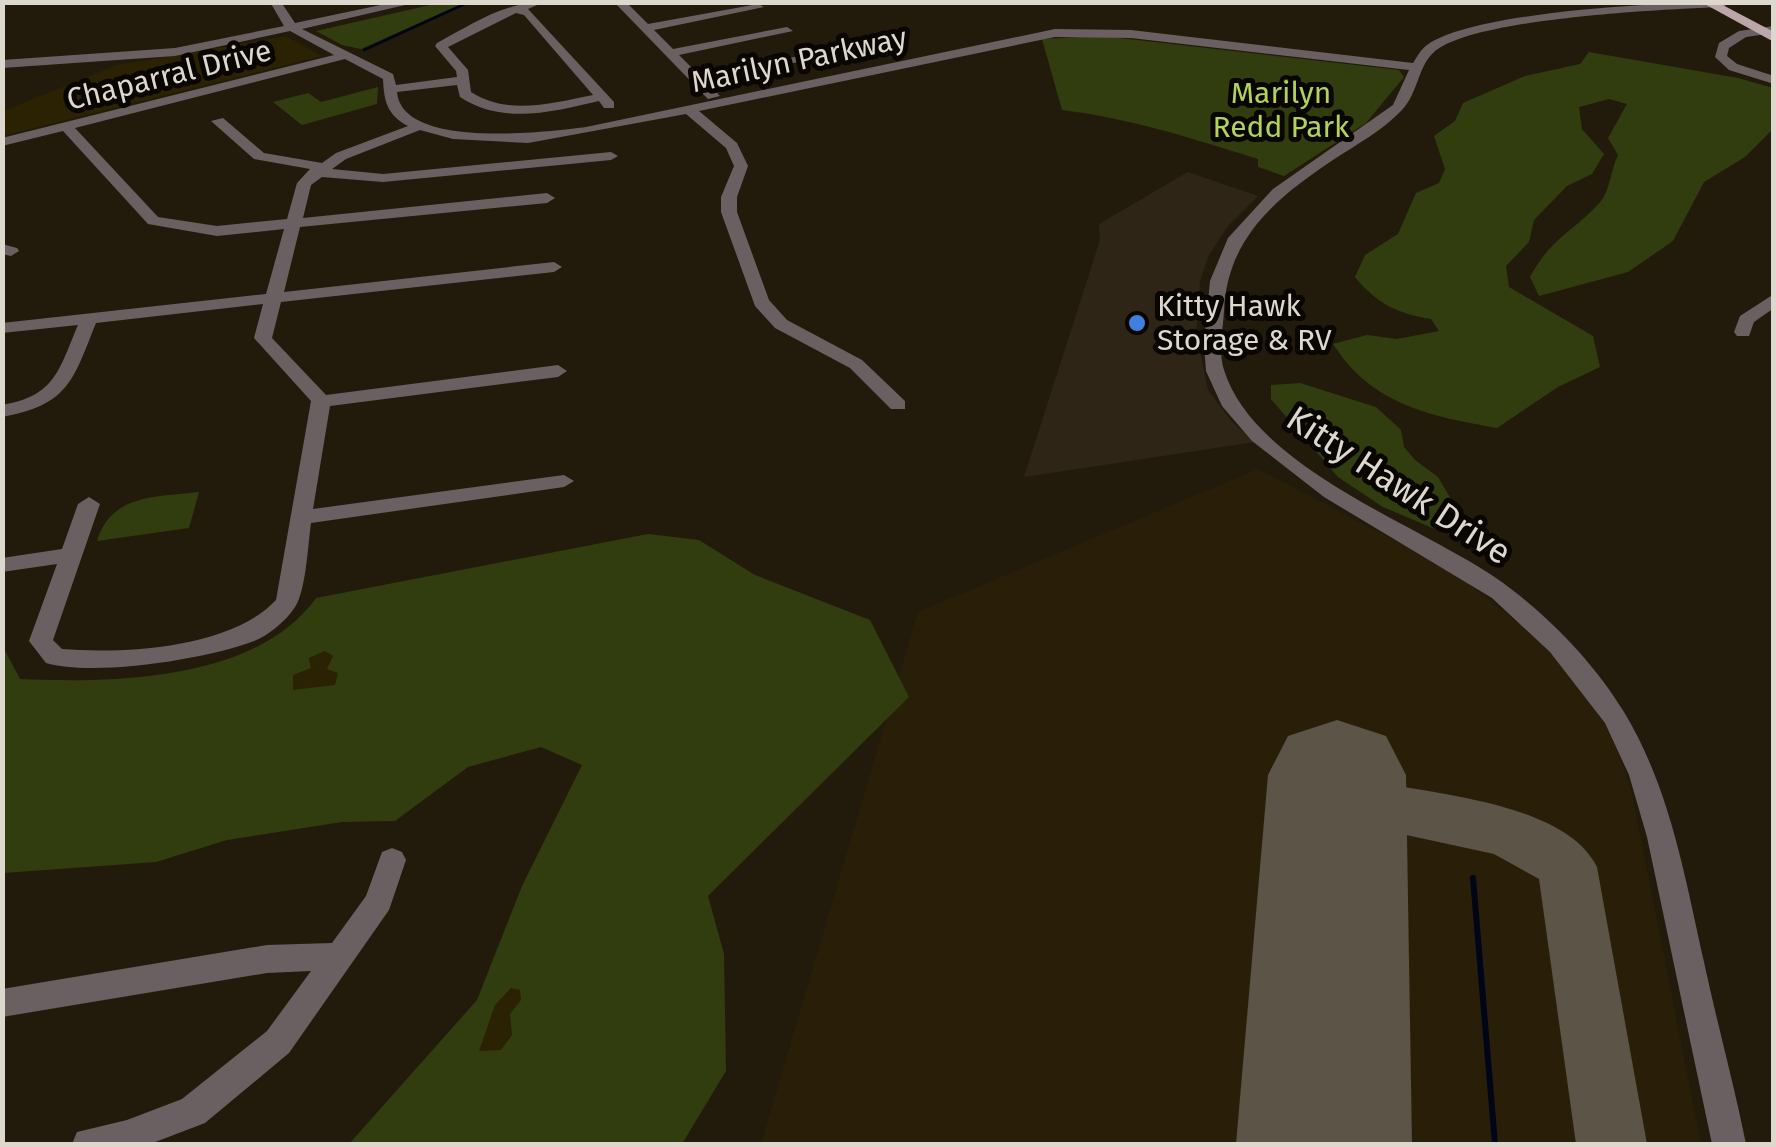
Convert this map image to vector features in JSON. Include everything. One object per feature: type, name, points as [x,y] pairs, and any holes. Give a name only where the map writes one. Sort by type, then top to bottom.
[{"type":"main road","points":[[1708,3],[1770,30]]},
{"type":"main road","points":[[1723,3],[1770,30],[1774,38]]},
{"type":"street","points":[[275,2],[281,16],[296,27],[389,78],[391,102],[401,117],[418,126]]},
{"type":"street","points":[[2,76],[9,64],[153,56],[413,2]]},
{"type":"street","points":[[539,2],[515,9],[441,46],[465,80],[466,94],[472,100],[503,109],[547,107],[601,97]]},
{"type":"street","points":[[624,3],[713,96]]},
{"type":"street","name":"Kitty Hawk Drive","points":[[1723,3],[1666,5],[1450,37],[1423,56],[1398,107],[1275,197],[1244,228],[1224,258],[1216,287],[1214,367],[1226,398],[1262,440],[1315,480],[1485,582],[1544,628],[1599,694],[1636,754],[1658,824],[1729,1144]]},
{"type":"street","points":[[646,28],[755,5],[838,70]]},
{"type":"street","points":[[515,9],[528,13],[616,112]]},
{"type":"street","points":[[1770,30],[1723,46],[1721,57],[1733,67],[1774,80]]},
{"type":"street","name":"Marilyn Parkway","points":[[418,126],[494,140],[557,136],[1056,33],[1131,34],[1420,68]]},
{"type":"street","points":[[672,53],[803,44]]},
{"type":"street","points":[[700,80],[803,44]]},
{"type":"street","name":"Chaparral Drive","points":[[2,142],[348,55]]},
{"type":"street","points":[[392,89],[465,80]]},
{"type":"street","points":[[688,109],[732,146],[741,166],[729,197],[729,212],[761,302],[781,324],[856,364],[898,405]]},
{"type":"street","points":[[218,122],[258,156],[318,170],[383,178],[611,156]]},
{"type":"street","points":[[66,126],[153,221],[217,231],[546,198]]},
{"type":"street","points":[[89,504],[41,641],[55,657],[88,662],[243,637],[270,622],[288,602],[321,401],[308,380],[274,356],[263,338],[292,224],[304,183],[318,170],[418,126]]},
{"type":"street","points":[[557,136],[560,161]]},
{"type":"street","points":[[2,328],[554,268]]},
{"type":"street","points":[[1743,332],[1746,320],[1774,299]]},
{"type":"street","points":[[2,411],[34,407],[54,396],[88,318]]},
{"type":"street","points":[[321,401],[558,371]]},
{"type":"street","points":[[302,518],[564,481]]},
{"type":"street","points":[[2,565],[71,555]]},
{"type":"street","points":[[88,1144],[126,1137],[193,1112],[278,1042],[378,902],[392,860]]},
{"type":"street","points":[[2,1002],[267,959],[339,956]]},
{"type":"shaded area","name":"Kitty Hawk Storage & RV","points":[[1188,172],[1258,196],[1228,226],[1209,255],[1200,281],[1196,333],[1208,390],[1232,422],[1255,442],[1024,477],[1100,240],[1099,224]]},
{"type":"shaded area","points":[[1258,469],[1453,571],[1540,641],[1577,679],[1614,738],[1632,794],[1701,1144],[761,1144],[918,612]]},
{"type":"green space","points":[[439,3],[464,3],[361,49],[342,45],[316,31]]},
{"type":"green space","name":"Marilyn Redd Park","points":[[1102,36],[1399,70],[1404,77],[1366,123],[1284,176],[1258,167],[1258,159],[1210,144],[1137,124],[1062,110],[1042,39]]},
{"type":"green space","points":[[1589,52],[1738,78],[1773,88],[1773,129],[1745,157],[1704,182],[1673,241],[1628,272],[1539,296],[1530,277],[1555,243],[1601,201],[1606,191],[1618,155],[1608,138],[1627,104],[1609,99],[1579,107],[1582,129],[1604,154],[1592,174],[1567,186],[1534,220],[1529,242],[1506,266],[1509,287],[1593,336],[1600,367],[1558,387],[1497,428],[1426,412],[1384,394],[1348,365],[1333,344],[1367,335],[1397,339],[1439,331],[1431,319],[1408,314],[1380,300],[1355,277],[1365,255],[1398,234],[1416,193],[1439,183],[1445,169],[1434,136],[1455,121],[1463,103],[1525,76],[1580,64]]},
{"type":"green space","points":[[378,87],[377,104],[302,125],[273,102],[308,93],[321,102]]},
{"type":"green space","points":[[1300,383],[1376,407],[1401,430],[1404,447],[1415,460],[1438,477],[1461,516],[1442,532],[1383,507],[1338,477],[1271,399],[1271,385]]},
{"type":"green space","points":[[199,492],[189,528],[97,541],[113,514],[124,506],[152,497]]},
{"type":"green space","points":[[648,534],[699,540],[755,575],[870,620],[909,697],[708,896],[724,954],[726,1071],[682,1144],[349,1144],[477,1000],[522,886],[582,765],[541,747],[468,767],[395,821],[342,822],[227,840],[156,862],[3,873],[2,645],[20,679],[97,680],[180,671],[258,646],[290,625],[316,598]]},
{"type":"sand","points":[[286,36],[322,56],[3,136],[3,111],[117,65]]},
{"type":"sand","points":[[325,651],[333,656],[327,669],[338,673],[335,685],[293,690],[293,675],[311,668],[309,658]]},
{"type":"sand","points":[[511,988],[520,990],[521,1000],[510,1014],[512,1035],[501,1050],[479,1051],[495,1005]]},
{"type":"waterway","points":[[364,50],[469,2]]},
{"type":"waterway","points":[[1473,878],[1495,1144]]},
{"type":"taxiway","points":[[1335,830],[1350,810],[1374,805],[1504,833],[1550,853],[1567,867],[1612,1144]]},
{"type":"runway","points":[[1324,1144],[1337,775]]},
{"type":"place","name":"Kitty Hawk Storage & RV","points":[[1137,323]]}]
